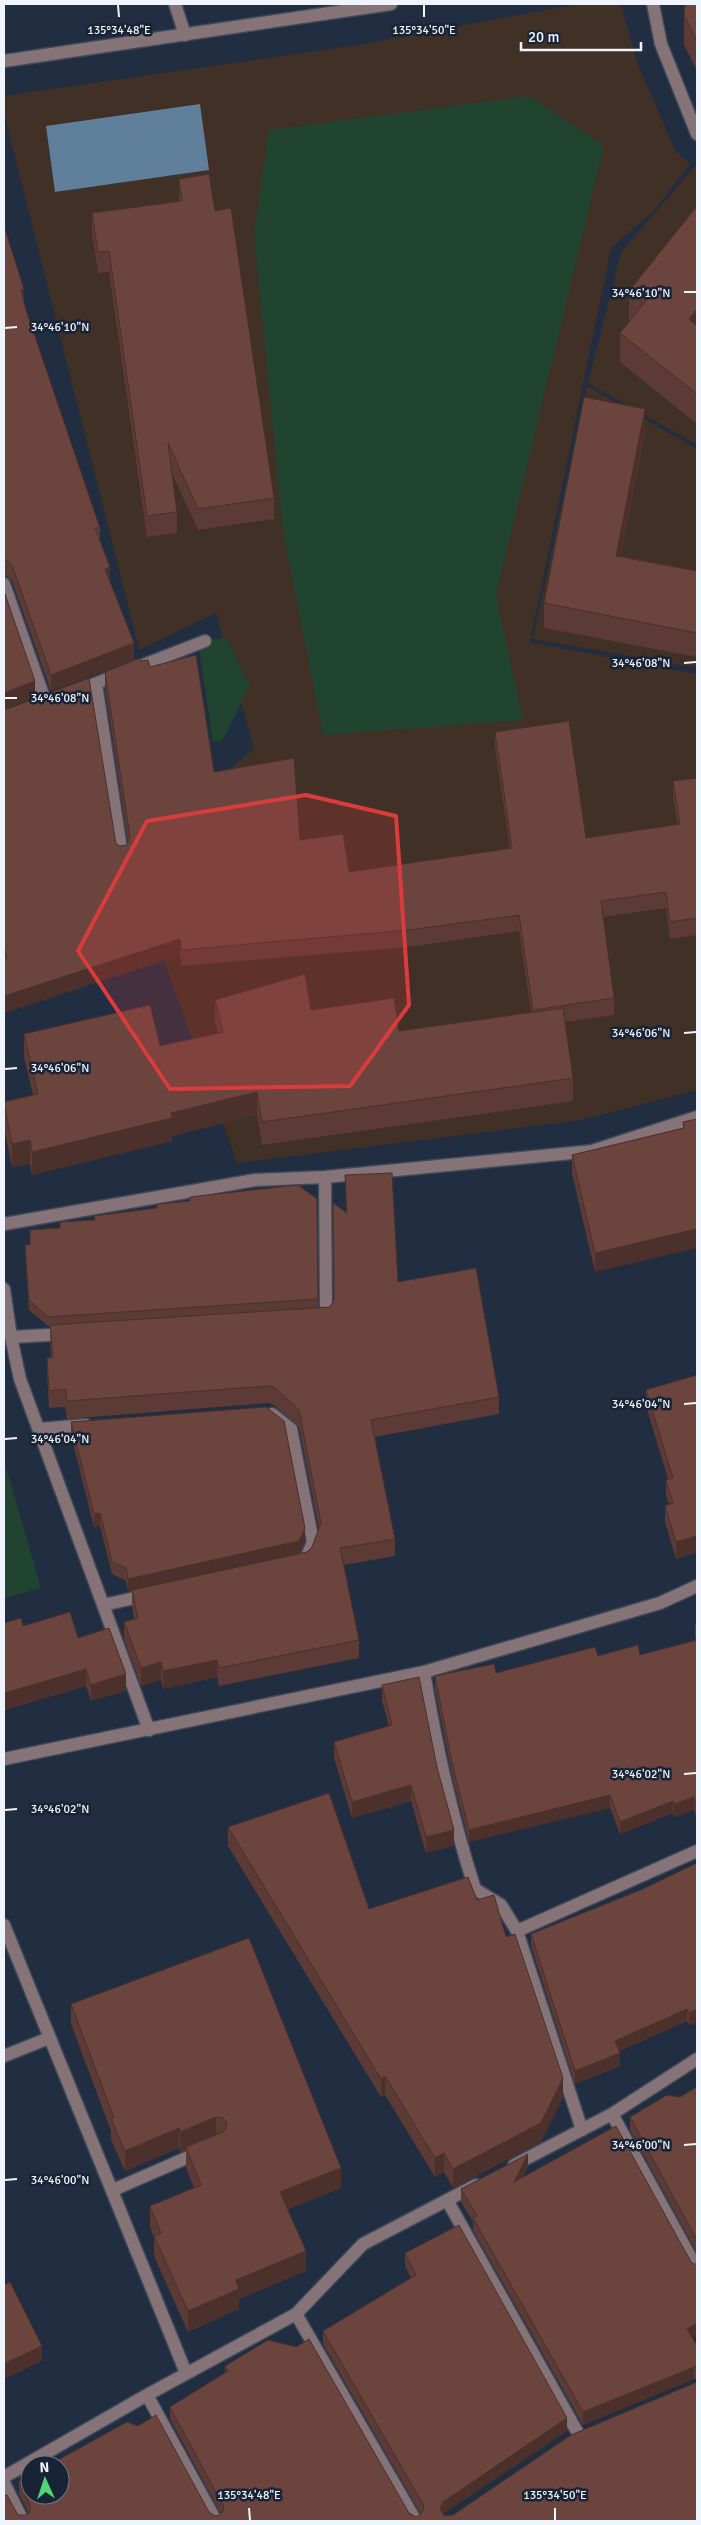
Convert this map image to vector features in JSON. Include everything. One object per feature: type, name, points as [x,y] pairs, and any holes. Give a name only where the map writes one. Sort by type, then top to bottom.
[{"type":"street","points":[[175,4],[185,34]]},
{"type":"street","points":[[4,61],[391,4]]},
{"type":"street","points":[[653,4],[662,44],[697,134]]},
{"type":"street","points":[[4,584],[50,701],[205,641]]},
{"type":"street","points":[[96,684],[122,855]]},
{"type":"street","points":[[4,1224],[256,1180],[325,1177],[592,1151],[697,1117]]},
{"type":"street","points":[[306,1319],[326,1318],[325,1177]]},
{"type":"street","points":[[4,1289],[11,1337],[20,1379],[150,1730]]},
{"type":"street","points":[[11,1337],[80,1333]]},
{"type":"street","points":[[259,1412],[269,1411],[290,1429],[313,1542],[305,1561],[286,1565]]},
{"type":"street","points":[[39,1428],[96,1424]]},
{"type":"street","points":[[4,1759],[424,1672],[660,1603],[697,1586]]},
{"type":"street","points":[[103,1605],[161,1592]]},
{"type":"street","points":[[424,1672],[438,1755],[457,1834],[475,1889],[502,1905],[517,1931],[582,2130]]},
{"type":"street","points":[[517,1931],[697,1851]]},
{"type":"street","points":[[4,1925],[186,2373]]},
{"type":"street","points":[[4,2056],[50,2038]]},
{"type":"street","points":[[506,2169],[612,2114],[697,2059]]},
{"type":"street","points":[[612,2114],[697,2269]]},
{"type":"street","points":[[113,2190],[210,2148]]},
{"type":"street","points":[[4,2477],[147,2394],[296,2314],[363,2244],[489,2178]]},
{"type":"street","points":[[447,2200],[578,2436]]},
{"type":"street","points":[[296,2314],[416,2521]]},
{"type":"street","points":[[147,2394],[216,2521]]},
{"type":"street","points":[[4,2483],[23,2521]]},
{"type":"highlighted area","points":[[306,795],[396,816],[409,1005],[350,1086],[170,1089],[78,951],[147,821]]},
{"type":"shaded area","points":[[577,4],[621,4],[637,62],[675,150],[690,164],[653,212],[611,248],[530,642],[697,674],[697,1090],[582,1120],[237,1163],[151,925],[144,837],[254,749],[216,613],[139,650],[4,113],[4,96],[358,45]]},
{"type":"shaded area","points":[[696,165],[697,445],[588,383],[621,252]]},
{"type":"shaded area","points":[[587,386],[697,449],[697,668],[533,639]]},
{"type":"green space","points":[[529,96],[604,146],[496,595],[523,720],[323,735],[283,531],[254,235],[269,130]]},
{"type":"green space","points":[[226,637],[250,685],[222,741],[213,741],[198,643]]},
{"type":"green space","points":[[4,1460],[41,1588],[4,1598]]},
{"type":"water","points":[[200,104],[209,170],[55,192],[46,126]]},
{"type":"building","points":[[685,4],[697,4],[697,41],[684,15]]},
{"type":"building","points":[[209,174],[215,211],[231,208],[274,498],[198,509],[168,443],[177,512],[147,516],[109,251],[98,252],[92,213],[182,201],[179,179]]},
{"type":"building","points":[[697,206],[697,309],[689,319],[697,326],[697,394],[620,333],[650,296],[629,291]]},
{"type":"building","points":[[4,226],[24,289],[21,290],[26,310],[100,528],[95,528],[110,567],[105,569],[134,643],[51,675],[12,565],[4,560]]},
{"type":"building","points":[[584,397],[645,409],[616,556],[697,571],[697,633],[544,603]]},
{"type":"building","points":[[4,591],[35,681],[4,693]]},
{"type":"building","points":[[196,655],[214,772],[294,758],[300,840],[343,834],[349,872],[512,848],[495,732],[569,721],[586,838],[680,824],[673,781],[697,778],[697,918],[670,922],[666,892],[601,901],[614,998],[533,1010],[519,915],[409,930],[181,950],[180,939],[4,996],[4,959],[7,958],[4,946],[4,709],[89,678],[116,844],[120,846],[127,845],[130,837],[105,672],[140,658],[141,661],[148,660],[150,667]]},
{"type":"building","points":[[305,974],[311,1010],[394,998],[399,1031],[563,1008],[573,1078],[262,1122],[257,1092],[171,1113],[172,1118],[32,1152],[30,1140],[12,1144],[4,1102],[38,1094],[24,1034],[150,1005],[160,1046],[223,1032],[215,1000]]},
{"type":"building","points":[[697,1119],[697,1229],[595,1253],[572,1155],[684,1128],[683,1122]]},
{"type":"building","points":[[392,1173],[398,1282],[476,1268],[499,1397],[371,1420],[395,1539],[340,1548],[359,1640],[219,1668],[217,1660],[163,1671],[161,1662],[141,1668],[124,1622],[138,1618],[132,1590],[307,1552],[312,1547],[321,1523],[299,1410],[274,1387],[268,1386],[67,1401],[65,1389],[49,1391],[47,1358],[53,1357],[50,1325],[330,1307],[334,1300],[333,1203],[347,1213],[345,1175]]},
{"type":"building","points":[[298,1185],[317,1199],[318,1299],[48,1317],[29,1300],[25,1245],[30,1245],[30,1230],[60,1228],[60,1222],[95,1220],[94,1216],[157,1208],[157,1204],[190,1201],[190,1197]]},
{"type":"building","points":[[697,1375],[697,1536],[676,1542],[665,1506],[673,1503],[666,1480],[673,1478],[646,1390]]},
{"type":"building","points":[[266,1407],[284,1421],[305,1528],[299,1541],[128,1579],[126,1568],[112,1562],[100,1513],[94,1514],[71,1422]]},
{"type":"building","points":[[70,1612],[78,1638],[109,1628],[126,1674],[91,1685],[86,1669],[5,1693],[4,1623],[21,1618],[23,1626]]},
{"type":"building","points":[[697,1640],[697,1807],[694,1797],[674,1804],[673,1801],[620,1822],[610,1795],[469,1830],[453,1767],[435,1676],[494,1664],[496,1673],[595,1647],[598,1656],[638,1645],[640,1655]]},
{"type":"building","points":[[419,1677],[437,1767],[454,1830],[426,1837],[411,1785],[352,1802],[334,1742],[392,1725],[382,1685]]},
{"type":"building","points":[[329,1793],[369,1909],[468,1877],[477,1900],[494,1895],[506,1937],[515,1934],[563,2078],[541,2123],[453,2169],[444,2153],[435,2158],[385,2076],[381,2079],[228,1827]]},
{"type":"building","points":[[697,1863],[697,2009],[689,2013],[687,2009],[615,2041],[620,2053],[575,2071],[531,1934],[643,1889]]},
{"type":"building","points":[[249,1938],[341,2168],[280,2192],[306,2251],[236,2280],[239,2289],[188,2311],[154,2236],[161,2233],[150,2206],[201,2185],[186,2147],[223,2132],[226,2129],[227,2122],[223,2118],[216,2117],[180,2132],[179,2128],[125,2151],[111,2119],[114,2118],[71,2004]]},
{"type":"building","points":[[697,2087],[697,2240],[630,2117],[667,2095],[680,2097]]},
{"type":"building","points":[[616,2126],[690,2260],[693,2264],[697,2264],[697,2323],[687,2329],[697,2345],[697,2367],[583,2412],[473,2218],[477,2216],[461,2189],[528,2154],[514,2182]]},
{"type":"building","points":[[459,2225],[567,2418],[443,2502],[440,2509],[444,2516],[453,2515],[571,2435],[697,2382],[697,2521],[4,2521],[4,2496],[7,2495],[18,2515],[27,2515],[30,2512],[30,2505],[70,2505],[70,2455],[67,2455],[127,2422],[138,2426],[156,2415],[209,2512],[215,2516],[220,2515],[224,2509],[223,2505],[170,2407],[228,2371],[225,2366],[268,2340],[296,2347],[309,2339],[409,2513],[416,2517],[420,2515],[424,2509],[423,2504],[323,2331],[416,2275],[405,2253]]},
{"type":"building","points":[[10,2282],[42,2346],[4,2364],[4,2285]]}]
